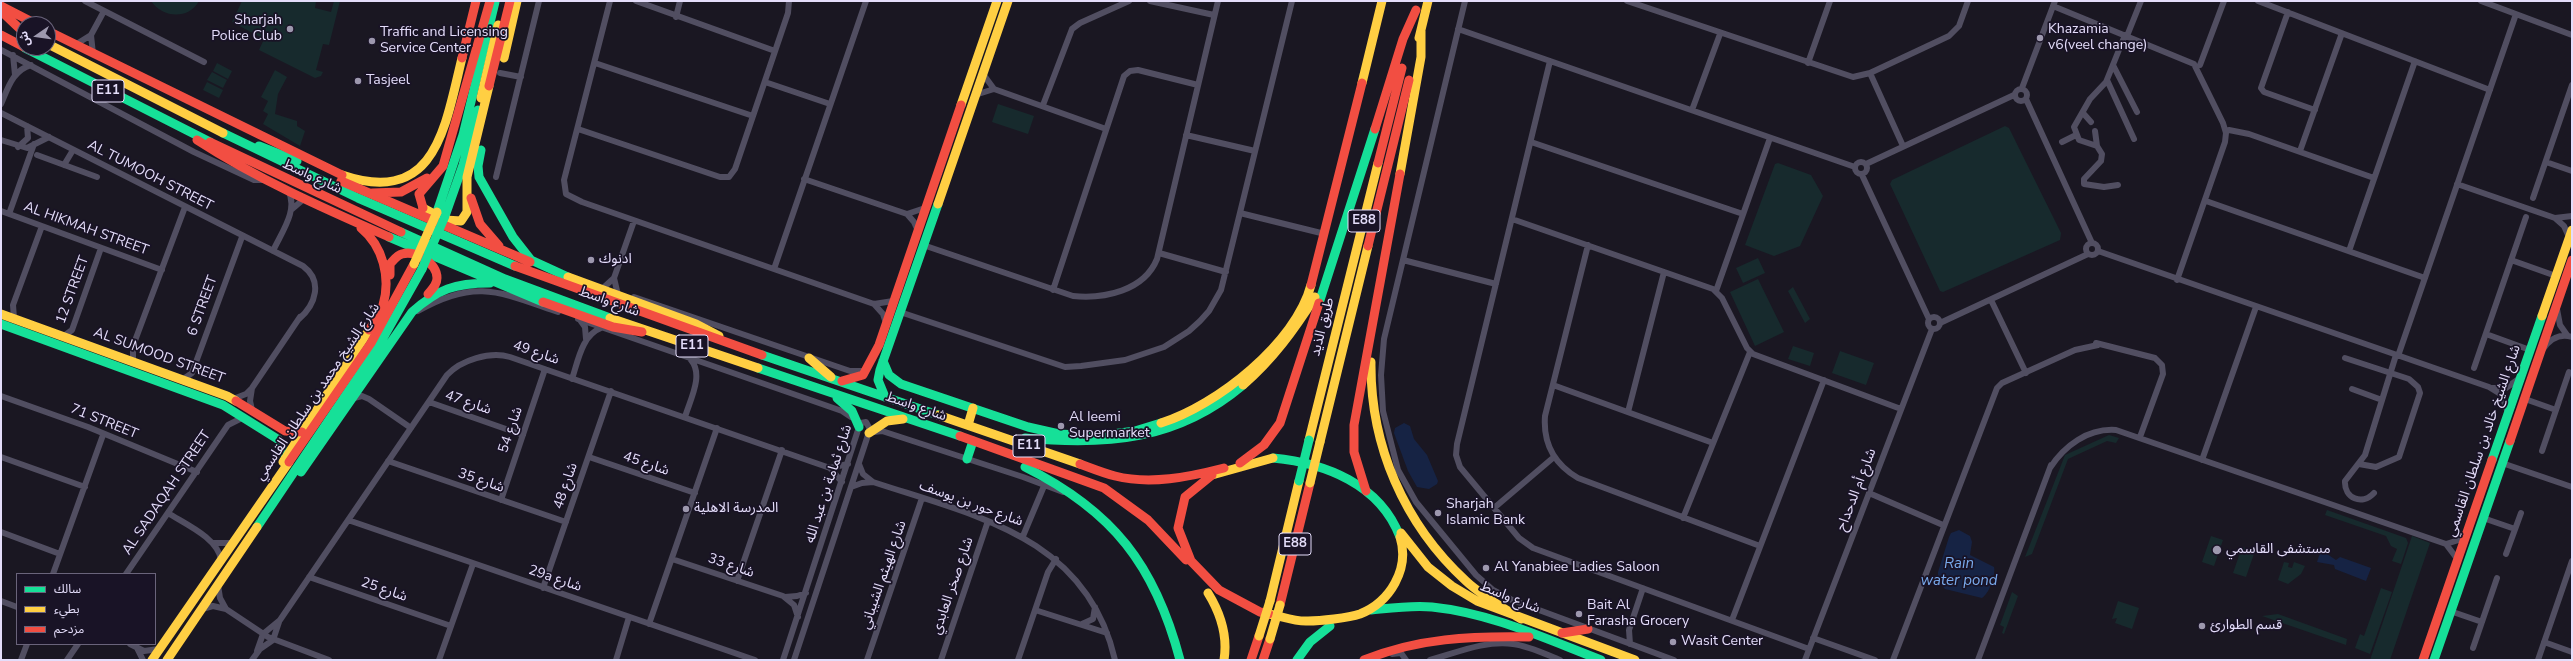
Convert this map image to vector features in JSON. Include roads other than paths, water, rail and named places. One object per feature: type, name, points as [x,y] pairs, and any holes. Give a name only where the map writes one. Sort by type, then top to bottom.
[{"type":"main road","points":[[247,145],[270,149],[324,170],[367,183],[384,183],[400,179],[415,171],[433,153],[441,138],[476,1]]},
{"type":"main road","points":[[490,1],[446,159],[439,174],[421,190],[419,200],[422,208],[426,212],[451,222],[461,221],[467,212],[466,184],[492,82],[510,1]]},
{"type":"main road","name":"شارع الشيخ محمد بن سلطان القاسمي","points":[[441,214],[463,135],[495,1]]},
{"type":"main road","name":"شارع الشيخ محمد بن سلطان القاسمي","points":[[167,660],[378,347],[418,266],[441,214],[472,136],[504,1]]},
{"type":"main road","points":[[518,1],[479,160],[479,177],[518,245],[539,265]]},
{"type":"main road","points":[[885,397],[878,380],[883,360],[1008,1]]},
{"type":"main road","name":"طريق الذيد","points":[[1263,660],[1280,605],[1428,1]]},
{"type":"main road","points":[[879,345],[878,355],[883,360],[889,375],[901,384],[1042,431],[1084,436],[1134,431],[1166,421],[1201,406],[1247,374],[1270,351],[1289,328],[1310,288],[1325,234],[1381,2]]},
{"type":"main road","points":[[809,358],[837,381],[857,380],[868,370],[879,345],[996,3],[1000,6],[999,29]]},
{"type":"main road","points":[[1,6],[20,16]]},
{"type":"main road","points":[[1240,463],[1264,445],[1280,423],[1403,39],[1417,6]]},
{"type":"main road","name":"طريق الذيد","points":[[1251,660],[1270,601],[1417,6]]},
{"type":"main road","points":[[1,11],[16,25]]},
{"type":"main road","points":[[1,20],[16,27]]},
{"type":"main road","points":[[1366,491],[1356,466],[1353,438],[1373,314],[1421,57],[1421,31]]},
{"type":"main road","points":[[56,34],[324,170],[362,191],[539,265],[696,324],[726,343]]},
{"type":"main road","name":"شارع واسط","points":[[1,36],[16,44]]},
{"type":"main road","name":"شارع واسط","points":[[56,48],[247,145],[380,209],[508,263],[726,343],[968,424],[1107,473],[1135,480],[1177,479],[1224,468]]},
{"type":"main road","name":"شارع واسط","points":[[41,56],[190,133],[448,254],[505,279],[647,331],[990,446],[1086,481],[1120,497],[1148,519],[1186,560]]},
{"type":"main road","points":[[492,82],[500,73]]},
{"type":"main road","points":[[448,113],[455,128]]},
{"type":"main road","points":[[190,133],[214,153],[343,217],[537,299],[617,328],[634,332],[647,331]]},
{"type":"main road","points":[[362,191],[391,194],[408,190],[426,179],[446,159]]},
{"type":"main road","points":[[472,163],[470,190],[473,208],[480,224],[490,239],[514,255]]},
{"type":"main road","points":[[343,217],[369,234],[378,248],[385,268],[384,303]]},
{"type":"main road","name":"شارع الشيخ خالد بن سلطان القاسمي","points":[[2423,660],[2571,234]]},
{"type":"main road","points":[[260,504],[265,489],[344,371],[384,303],[389,292],[390,264],[397,255],[402,253],[411,255],[435,268],[438,278],[436,286],[406,314],[364,384],[284,496],[271,507]]},
{"type":"main road","name":"شارع الشيخ خالد بن سلطان القاسمي","points":[[2434,660],[2557,307],[2568,283],[2572,260]]},
{"type":"main road","name":"شارع الشيخ محمد بن سلطان القاسمي","points":[[152,660],[371,343],[418,266]]},
{"type":"main road","points":[[1006,438],[1063,444],[1117,442],[1157,433],[1194,418],[1230,397],[1275,358],[1298,327],[1330,270]]},
{"type":"main road","points":[[392,338],[408,317],[432,295],[451,286],[474,282],[502,285]]},
{"type":"main road","points":[[537,299],[546,308]]},
{"type":"main road","name":"AL SUMOOD STREET","points":[[1,314],[233,399],[285,431],[302,432]]},
{"type":"main road","points":[[1373,314],[1371,366],[1373,415],[1380,446],[1396,486],[1422,528],[1453,568],[1478,591],[1521,619]]},
{"type":"main road","name":"AL SUMOOD STREET","points":[[1,324],[229,408],[279,440]]},
{"type":"main road","points":[[828,392],[852,411],[859,429]]},
{"type":"main road","points":[[968,424],[973,408]]},
{"type":"main road","points":[[869,433],[887,421],[910,419]]},
{"type":"main road","points":[[279,440],[283,442],[287,439],[285,431]]},
{"type":"main road","points":[[279,440],[286,457]]},
{"type":"main road","points":[[967,459],[973,441]]},
{"type":"main road","points":[[990,446],[1004,457],[1055,480],[1084,501],[1116,530],[1142,564],[1163,603],[1180,660]]},
{"type":"main road","points":[[1224,660],[1226,641],[1221,617],[1186,560],[1178,540],[1176,529],[1180,507],[1194,487],[1203,479],[1224,468],[1240,463],[1273,458],[1312,464],[1349,479],[1366,491]]},
{"type":"main road","name":"شارع واسط","points":[[1366,491],[1377,502],[1428,567],[1452,586],[1490,607],[1635,660]]},
{"type":"main road","points":[[2470,524],[2472,530],[2467,547],[2472,550]]},
{"type":"main road","points":[[1197,576],[1227,604],[1255,618],[1270,623],[1302,627],[1333,623],[1367,610],[1380,603],[1398,582],[1404,554],[1396,527]]},
{"type":"main road","name":"شارع واسط","points":[[1367,610],[1416,606],[1448,609],[1539,637],[1601,660]]},
{"type":"main road","points":[[1297,660],[1310,642],[1333,623]]},
{"type":"main road","points":[[1561,633],[1588,629]]},
{"type":"main road","points":[[1366,659],[1400,646],[1439,638],[1476,635],[1539,637]]},
{"type":"street","points":[[85,1],[204,62]]},
{"type":"street","points":[[496,176],[539,1]]},
{"type":"street","points":[[610,1],[564,180],[566,194],[572,199],[874,304],[880,310],[886,322]]},
{"type":"street","points":[[636,1],[676,17],[775,51]]},
{"type":"street","points":[[676,17],[680,1]]},
{"type":"street","points":[[578,130],[725,178],[733,174],[788,13],[789,1]]},
{"type":"street","points":[[774,269],[866,1]]},
{"type":"street","points":[[1043,105],[1072,29],[1080,23],[1129,1]]},
{"type":"street","points":[[1150,1],[1214,15]]},
{"type":"street","points":[[923,245],[1053,290],[1086,297],[1117,292],[1148,274],[1159,253],[1218,1]]},
{"type":"street","points":[[900,312],[1065,366],[1104,364],[1150,352],[1189,331],[1210,311],[1216,301],[1226,272],[1292,1]]},
{"type":"street","points":[[1465,1],[1387,324],[1380,375],[1386,429],[1394,458],[1403,481],[1422,511],[1484,583],[1512,600],[1674,660]]},
{"type":"street","points":[[1627,1],[1848,77],[1870,74],[1953,34],[1959,26],[1968,1]]},
{"type":"street","points":[[1808,63],[1830,1]]},
{"type":"street","points":[[2097,146],[2082,142],[2076,135],[2074,124],[2090,99],[2107,80],[2141,1]]},
{"type":"street","points":[[2202,78],[2200,65],[2224,1]]},
{"type":"street","points":[[2258,1],[2490,90]]},
{"type":"street","points":[[2481,1],[2572,35]]},
{"type":"street","points":[[1855,167],[1859,162],[1866,164],[2014,95],[2018,89],[2022,88],[2054,3],[2126,36],[2181,58],[2196,66],[2220,117],[2226,133],[2225,142],[2206,201],[2177,280]]},
{"type":"street","points":[[75,45],[91,35],[104,11]]},
{"type":"street","points":[[2288,12],[2261,88],[2264,92],[2315,110]]},
{"type":"street","points":[[2374,493],[2370,497],[2360,500],[2354,499],[2346,492],[2344,486],[2346,476],[2359,464],[2365,455],[2390,372],[2425,278],[2516,14]]},
{"type":"street","points":[[1458,29],[1855,167]]},
{"type":"street","points":[[2300,151],[2342,33]]},
{"type":"street","points":[[1692,110],[1720,34]]},
{"type":"street","points":[[91,35],[93,54]]},
{"type":"street","points":[[1,50],[194,152],[254,180],[266,180]]},
{"type":"street","points":[[13,55],[15,75]]},
{"type":"street","points":[[2181,58],[2194,60],[2200,65]]},
{"type":"street","points":[[1550,61],[1458,438],[1456,450],[1458,461],[1467,477],[1515,533],[1550,554],[1809,649]]},
{"type":"street","points":[[2349,251],[2415,61]]},
{"type":"street","points":[[595,63],[753,116]]},
{"type":"street","points":[[1,104],[15,75],[22,68],[31,65]]},
{"type":"street","points":[[2113,65],[2137,112]]},
{"type":"street","points":[[1053,290],[1123,78],[1130,71],[1143,71],[1198,85]]},
{"type":"street","points":[[500,73],[520,77]]},
{"type":"street","points":[[983,74],[994,89]]},
{"type":"street","points":[[1870,74],[1903,146]]},
{"type":"street","points":[[2107,80],[2134,139]]},
{"type":"street","points":[[765,82],[830,104]]},
{"type":"street","points":[[2533,198],[2570,96],[2572,85]]},
{"type":"street","points":[[2022,88],[2027,94],[2026,99],[2092,243],[2097,245],[2098,251]]},
{"type":"street","points":[[975,95],[994,89],[1043,105],[1106,129]]},
{"type":"street","points":[[2014,95],[2019,101],[2026,99]]},
{"type":"street","name":"AL TUMOOH STREET","points":[[1,113],[272,251],[310,272],[315,286],[313,302],[299,319],[252,388]]},
{"type":"street","points":[[2082,113],[2091,122]]},
{"type":"street","points":[[2220,117],[2229,130],[2228,138],[2225,142]]},
{"type":"street","points":[[18,146],[28,138],[27,126]]},
{"type":"street","points":[[2229,130],[2248,134],[2300,151],[2374,178]]},
{"type":"street","points":[[2095,131],[2097,146],[2101,152],[2101,159],[2084,179],[2084,184],[2104,187],[2118,185]]},
{"type":"street","points":[[1186,135],[1255,151]]},
{"type":"street","points":[[2062,142],[2076,135]]},
{"type":"street","points":[[1,140],[27,148],[49,137]]},
{"type":"street","points":[[1716,291],[1770,138]]},
{"type":"street","points":[[1531,142],[1743,214]]},
{"type":"street","points":[[9,214],[34,144]]},
{"type":"street","points":[[64,165],[73,150]]},
{"type":"street","points":[[37,155],[97,177]]},
{"type":"street","points":[[2546,162],[2572,171]]},
{"type":"street","points":[[1862,175],[1867,172],[1866,164]]},
{"type":"street","points":[[1855,167],[1856,172],[1862,175],[1929,319],[1928,325],[1932,329],[1938,328],[1940,323],[2088,254],[2092,256],[2098,251]]},
{"type":"street","points":[[804,179],[907,214],[914,222],[918,231]]},
{"type":"street","points":[[2457,184],[2555,218],[2571,234]]},
{"type":"street","points":[[272,251],[291,210],[292,200],[288,190]]},
{"type":"street","points":[[291,210],[305,198]]},
{"type":"street","points":[[2206,201],[2425,278]]},
{"type":"street","points":[[133,362],[133,346],[185,207]]},
{"type":"street","points":[[907,214],[925,208]]},
{"type":"street","name":"AL HIKMAH STREET","points":[[1,211],[162,270]]},
{"type":"street","points":[[1240,213],[1325,234]]},
{"type":"street","points":[[2555,218],[2572,216]]},
{"type":"street","points":[[2474,368],[2526,217]]},
{"type":"street","points":[[1512,219],[1716,291],[1750,352],[1901,409]]},
{"type":"street","points":[[602,289],[614,278],[634,221]]},
{"type":"street","points":[[14,318],[13,305],[42,226]]},
{"type":"street","name":"6 STREET","points":[[182,380],[192,373],[242,237]]},
{"type":"street","points":[[2088,254],[2086,246],[2092,243]]},
{"type":"street","points":[[1588,246],[1544,424],[1547,441],[1554,456],[1564,469],[1578,478],[1760,546]]},
{"type":"street","name":"12 STREET","points":[[64,336],[72,330],[101,248]]},
{"type":"street","points":[[2098,251],[2177,280],[2489,387],[2502,395],[2508,413]]},
{"type":"street","points":[[1159,253],[1226,272]]},
{"type":"street","points":[[1403,260],[1496,284]]},
{"type":"street","points":[[2512,260],[2556,276]]},
{"type":"street","points":[[1628,412],[1664,272]]},
{"type":"street","points":[[614,278],[622,296],[639,298],[850,371],[868,370]]},
{"type":"street","points":[[408,317],[444,298],[476,291],[502,293],[842,411],[853,419],[859,429]]},
{"type":"street","points":[[1991,300],[2026,373]]},
{"type":"street","points":[[874,304],[893,301]]},
{"type":"street","points":[[2202,460],[2256,307]]},
{"type":"street","points":[[2542,351],[2550,341],[2569,336],[2558,319],[2557,307]]},
{"type":"street","points":[[1929,319],[1937,318],[1940,323]]},
{"type":"street","points":[[580,320],[585,327],[586,339]]},
{"type":"street","points":[[572,379],[586,339],[592,332],[601,328]]},
{"type":"street","name":"شارع أم الدحداح","points":[[1805,660],[1932,329]]},
{"type":"street","points":[[2486,334],[2530,350]]},
{"type":"street","points":[[1893,660],[1997,388],[2089,343],[2158,359],[2162,365],[2163,371],[2140,437]]},
{"type":"street","points":[[1683,518],[1750,352]]},
{"type":"street","name":"شارع 49","points":[[273,640],[280,620],[450,372],[479,358],[504,355],[611,391],[830,468],[842,482]]},
{"type":"street","points":[[2345,358],[2390,372],[2414,382],[2420,393],[2402,451],[2396,459],[2379,466],[2370,467],[2359,464]]},
{"type":"street","points":[[685,417],[697,377],[696,368],[690,359]]},
{"type":"street","points":[[697,377],[711,366]]},
{"type":"street","name":"شارع 54","points":[[500,500],[545,369]]},
{"type":"street","points":[[2542,451],[2569,372]]},
{"type":"street","points":[[2489,387],[2506,388],[2521,377]]},
{"type":"street","points":[[1732,620],[1824,380]]},
{"type":"street","points":[[364,384],[369,399]]},
{"type":"street","points":[[1553,385],[1713,443]]},
{"type":"street","points":[[233,399],[242,396],[252,388]]},
{"type":"street","points":[[252,388],[250,396],[252,410]]},
{"type":"street","points":[[2352,390],[2382,400]]},
{"type":"street","name":"شارع 48","points":[[544,588],[611,391]]},
{"type":"street","name":"71 STREET","points":[[1,396],[88,427],[103,435],[197,472]]},
{"type":"street","points":[[354,398],[362,396],[369,399],[411,428]]},
{"type":"street","points":[[2525,399],[2556,410]]},
{"type":"street","name":"شارع 47","points":[[429,402],[523,435]]},
{"type":"street","name":"AL SADAQAH STREET","points":[[127,573],[228,425],[229,408]]},
{"type":"street","name":"AL SADAQAH STREET","points":[[228,425],[245,417]]},
{"type":"street","name":"شارع ثمامة بن عبد الله","points":[[783,659],[859,429],[863,422],[868,423],[871,428],[794,660]]},
{"type":"street","points":[[649,624],[717,428]]},
{"type":"street","points":[[1978,660],[2057,450],[2091,434],[2111,430],[2140,437],[2202,460],[2446,544],[2458,560]]},
{"type":"street","points":[[869,433],[882,431],[967,459],[1084,501]]},
{"type":"street","points":[[53,573],[103,435]]},
{"type":"street","points":[[737,581],[782,450]]},
{"type":"street","points":[[1494,508],[1554,456]]},
{"type":"street","points":[[1,457],[84,487]]},
{"type":"street","name":"شارع 45","points":[[589,457],[694,493]]},
{"type":"street","name":"شارع 35","points":[[388,462],[566,522]]},
{"type":"street","points":[[859,463],[863,474],[873,482]]},
{"type":"street","points":[[2502,463],[2572,487]]},
{"type":"street","points":[[830,468],[848,464]]},
{"type":"street","name":"شارع حور بن يوسف","points":[[851,487],[862,482],[873,482],[988,521],[1023,536],[1056,560],[1077,581],[1094,606],[1107,633],[1115,660]]},
{"type":"street","points":[[1023,536],[1044,486]]},
{"type":"street","points":[[1869,493],[1944,525]]},
{"type":"street","name":"شارع الهيثم الشيباني","points":[[868,660],[922,498]]},
{"type":"street","points":[[168,513],[213,543],[219,551],[221,560]]},
{"type":"street","points":[[2506,554],[2521,513]]},
{"type":"street","points":[[2483,518],[2515,529]]},
{"type":"street","name":"29a شارع","points":[[348,520],[755,660]]},
{"type":"street","name":"شارع صخر العابدي","points":[[941,660],[988,521]]},
{"type":"street","points":[[1,532],[60,554]]},
{"type":"street","points":[[2446,544],[2465,538]]},
{"type":"street","points":[[213,543],[233,543]]},
{"type":"street","name":"شارع 33","points":[[672,559],[783,596],[793,597],[806,593]]},
{"type":"street","points":[[1018,660],[1048,572],[1056,560]]},
{"type":"street","points":[[2538,660],[2569,577],[2572,561]]},
{"type":"street","points":[[439,660],[473,564]]},
{"type":"street","name":"شارع 25","points":[[309,577],[451,626]]},
{"type":"street","points":[[2473,648],[2497,578]]},
{"type":"street","points":[[218,585],[220,598],[226,609]]},
{"type":"street","points":[[1630,644],[1629,630],[1643,588]]},
{"type":"street","points":[[783,596],[794,605],[798,617]]},
{"type":"street","points":[[1,601],[16,607]]},
{"type":"street","points":[[201,610],[213,606],[226,609],[273,640],[329,660]]},
{"type":"street","points":[[1080,624],[1087,624],[1093,619],[1096,613],[1094,606]]},
{"type":"street","points":[[1035,610],[1107,633]]},
{"type":"street","points":[[2450,611],[2482,622]]},
{"type":"street","points":[[616,660],[629,617]]},
{"type":"street","name":"شارع 49","points":[[263,634],[280,620]]},
{"type":"street","points":[[1616,639],[1629,630]]},
{"type":"street","points":[[252,660],[256,654],[263,634]]},
{"type":"street","points":[[1814,638],[1875,660]]},
{"type":"street","points":[[256,654],[273,640]]},
{"type":"street","points":[[2544,642],[2572,652]]},
{"type":"street","points":[[1430,660],[1480,646],[1500,644],[1520,645],[1560,660]]},
{"type":"street","points":[[21,660],[27,645]]},
{"type":"street","points":[[67,660],[77,645]]},
{"type":"street","points":[[132,645],[148,651],[159,649]]},
{"type":"street","points":[[137,648],[143,660]]},
{"type":"street","points":[[1366,659],[1398,652],[1404,654],[1406,660]]},
{"type":"water","points":[[1404,423],[1410,426],[1414,439],[1427,455],[1438,481],[1437,484],[1429,489],[1417,487],[1408,471],[1394,433],[1395,428]]},
{"type":"water","name":"Rain water pond","points":[[1959,530],[1970,536],[1972,542],[1970,555],[1994,567],[1994,575],[1991,584],[1987,593],[1982,598],[1945,589],[1938,581],[1938,572],[1949,537],[1951,533]]},
{"type":"water","points":[[2321,550],[2336,560],[2340,557],[2371,568],[2366,581],[2335,569],[2334,565],[2317,562]]},
{"type":"place","name":"Sharjah Police Club","points":[[290,29]]},
{"type":"place","name":"Khazamia v6(veel change)","points":[[2040,38]]},
{"type":"place","name":"Traffic and Licensing Service Center","points":[[372,41]]},
{"type":"place","name":"Tasjeel","points":[[358,81]]},
{"type":"place","name":"ادنوك","points":[[591,260]]},
{"type":"place","name":"Al Ieemi Supermarket","points":[[1061,426]]},
{"type":"place","name":"المدرسة الاهلية","points":[[686,509]]},
{"type":"place","name":"Sharjah Islamic Bank","points":[[1438,513]]},
{"type":"place","name":"مستشفى القاسمي","points":[[2217,550]]},
{"type":"place","name":"Al Yanabiee Ladies Saloon","points":[[1486,568]]},
{"type":"place","name":"Bait Al Farasha Grocery","points":[[1579,614]]},
{"type":"place","name":"قسم الطوارئ","points":[[2202,626]]},
{"type":"place","name":"Wasit Center","points":[[1673,642]]}]
